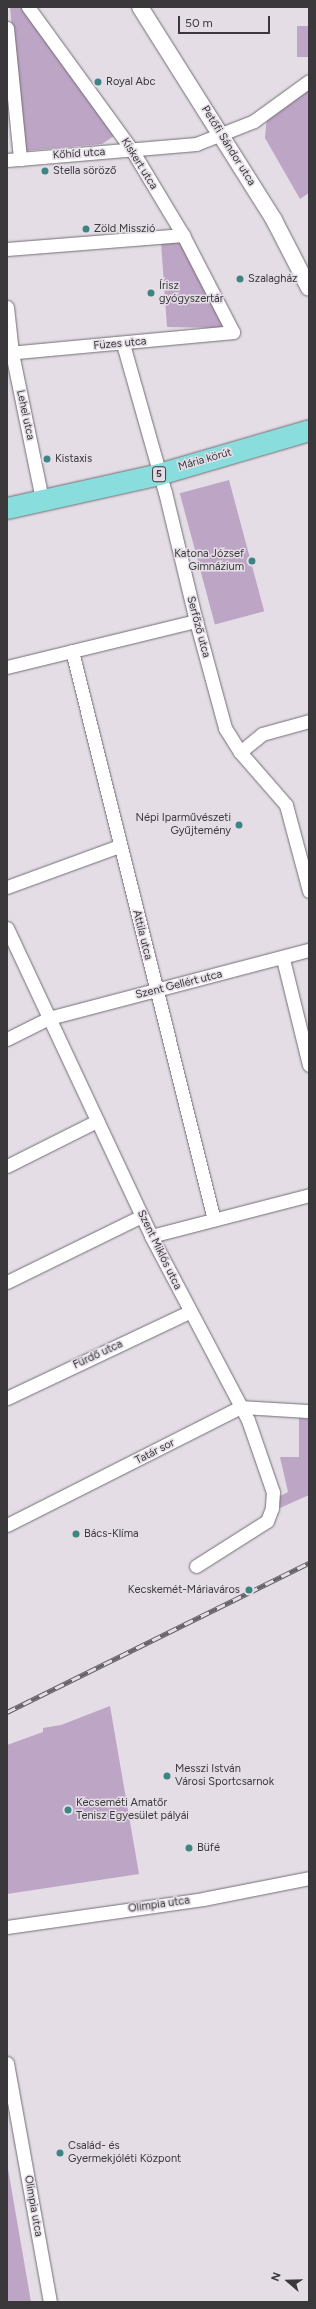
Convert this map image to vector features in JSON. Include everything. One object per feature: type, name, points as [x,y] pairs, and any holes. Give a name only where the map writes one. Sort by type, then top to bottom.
[{"type":"main road","name":"Mária körút","points":[[7,508],[159,474],[309,430]]},
{"type":"street","name":"Kiskert utca","points":[[28,7],[132,150],[182,235],[233,332]]},
{"type":"street","name":"Petőfi Sándor utca","points":[[140,7],[274,220],[309,288]]},
{"type":"street","points":[[7,28],[13,159]]},
{"type":"street","name":"Kőhíd utca","points":[[13,159],[196,144],[221,136],[254,121],[309,81]]},
{"type":"street","points":[[7,250],[182,235]]},
{"type":"street","name":"Lehel utca","points":[[7,307],[10,353],[42,499]]},
{"type":"street","name":"Füzes utca","points":[[10,353],[123,344],[233,332]]},
{"type":"street","name":"Serfőző utca","points":[[123,344],[159,474],[225,728],[240,752],[286,804],[309,891]]},
{"type":"street","points":[[7,667],[196,621]]},
{"type":"street","name":"Attila utca","points":[[72,651],[119,846],[214,1220]]},
{"type":"street","points":[[240,752],[262,734],[309,721]]},
{"type":"street","points":[[7,887],[119,846]]},
{"type":"street","name":"Szent Miklós utca","points":[[7,928],[151,1236],[189,1312],[241,1407],[255,1436],[273,1492],[271,1516],[260,1527],[196,1566]]},
{"type":"street","name":"Szent Gellért utca","points":[[7,1039],[49,1018],[283,959],[309,950]]},
{"type":"street","points":[[283,959],[309,1064]]},
{"type":"street","points":[[7,1166],[97,1121]]},
{"type":"street","points":[[151,1236],[309,1195]]},
{"type":"street","points":[[7,1282],[142,1216]]},
{"type":"street","name":"Fürdő utca","points":[[7,1398],[189,1312]]},
{"type":"street","points":[[241,1407],[309,1412]]},
{"type":"street","name":"Tatár sor","points":[[7,1526],[241,1407]]},
{"type":"street","name":"Olimpia utca","points":[[7,1927],[216,1897],[309,1878]]},
{"type":"street","name":"Olimpia utca","points":[[7,2063],[50,2302]]},
{"type":"shaded area","points":[[10,7],[23,7],[114,136],[102,144],[23,151]]},
{"type":"shaded area","points":[[297,26],[309,26],[309,57],[297,57]]},
{"type":"shaded area","points":[[309,90],[309,193],[300,199],[265,138],[267,116]]},
{"type":"shaded area","points":[[179,241],[226,328],[167,327],[161,242]]},
{"type":"shaded area","points":[[229,480],[264,611],[215,625],[180,493]]},
{"type":"shaded area","points":[[299,1418],[309,1419],[309,1495],[280,1508],[278,1497],[288,1492],[280,1457],[299,1457]]},
{"type":"shaded area","name":"Kecseméti Amatőr Tenisz Egyesület pályái","points":[[110,1706],[139,1874],[7,1894],[7,1745],[43,1732],[43,1728],[61,1725]]},
{"type":"shaded area","points":[[7,2163],[31,2302],[7,2302]]},
{"type":"railway","points":[[7,1712],[309,1563]]},
{"type":"place","name":"Royal Abc","points":[[98,82]]},
{"type":"place","name":"Stella söröző","points":[[45,171]]},
{"type":"place","name":"Zöld Misszió","points":[[86,229]]},
{"type":"place","name":"Szalagház","points":[[240,279]]},
{"type":"place","name":"Írisz gyógyszertár","points":[[151,293]]},
{"type":"place","name":"Kistaxis","points":[[47,459]]},
{"type":"place","name":"Katona József Gimnázium","points":[[252,561]]},
{"type":"place","name":"Népi Iparművészeti Gyűjtemény","points":[[239,825]]},
{"type":"place","name":"Bács-Klíma","points":[[76,1534]]},
{"type":"place","name":"Kecskemét-Máriaváros","points":[[249,1590]]},
{"type":"place","name":"Messzi István Városi Sportcsarnok","points":[[167,1776]]},
{"type":"place","name":"Kecseméti Amatőr Tenisz Egyesület pályái","points":[[68,1810]]},
{"type":"place","name":"Büfé","points":[[189,1848]]},
{"type":"place","name":"Család- és Gyermekjóléti Központ","points":[[60,2153]]}]
